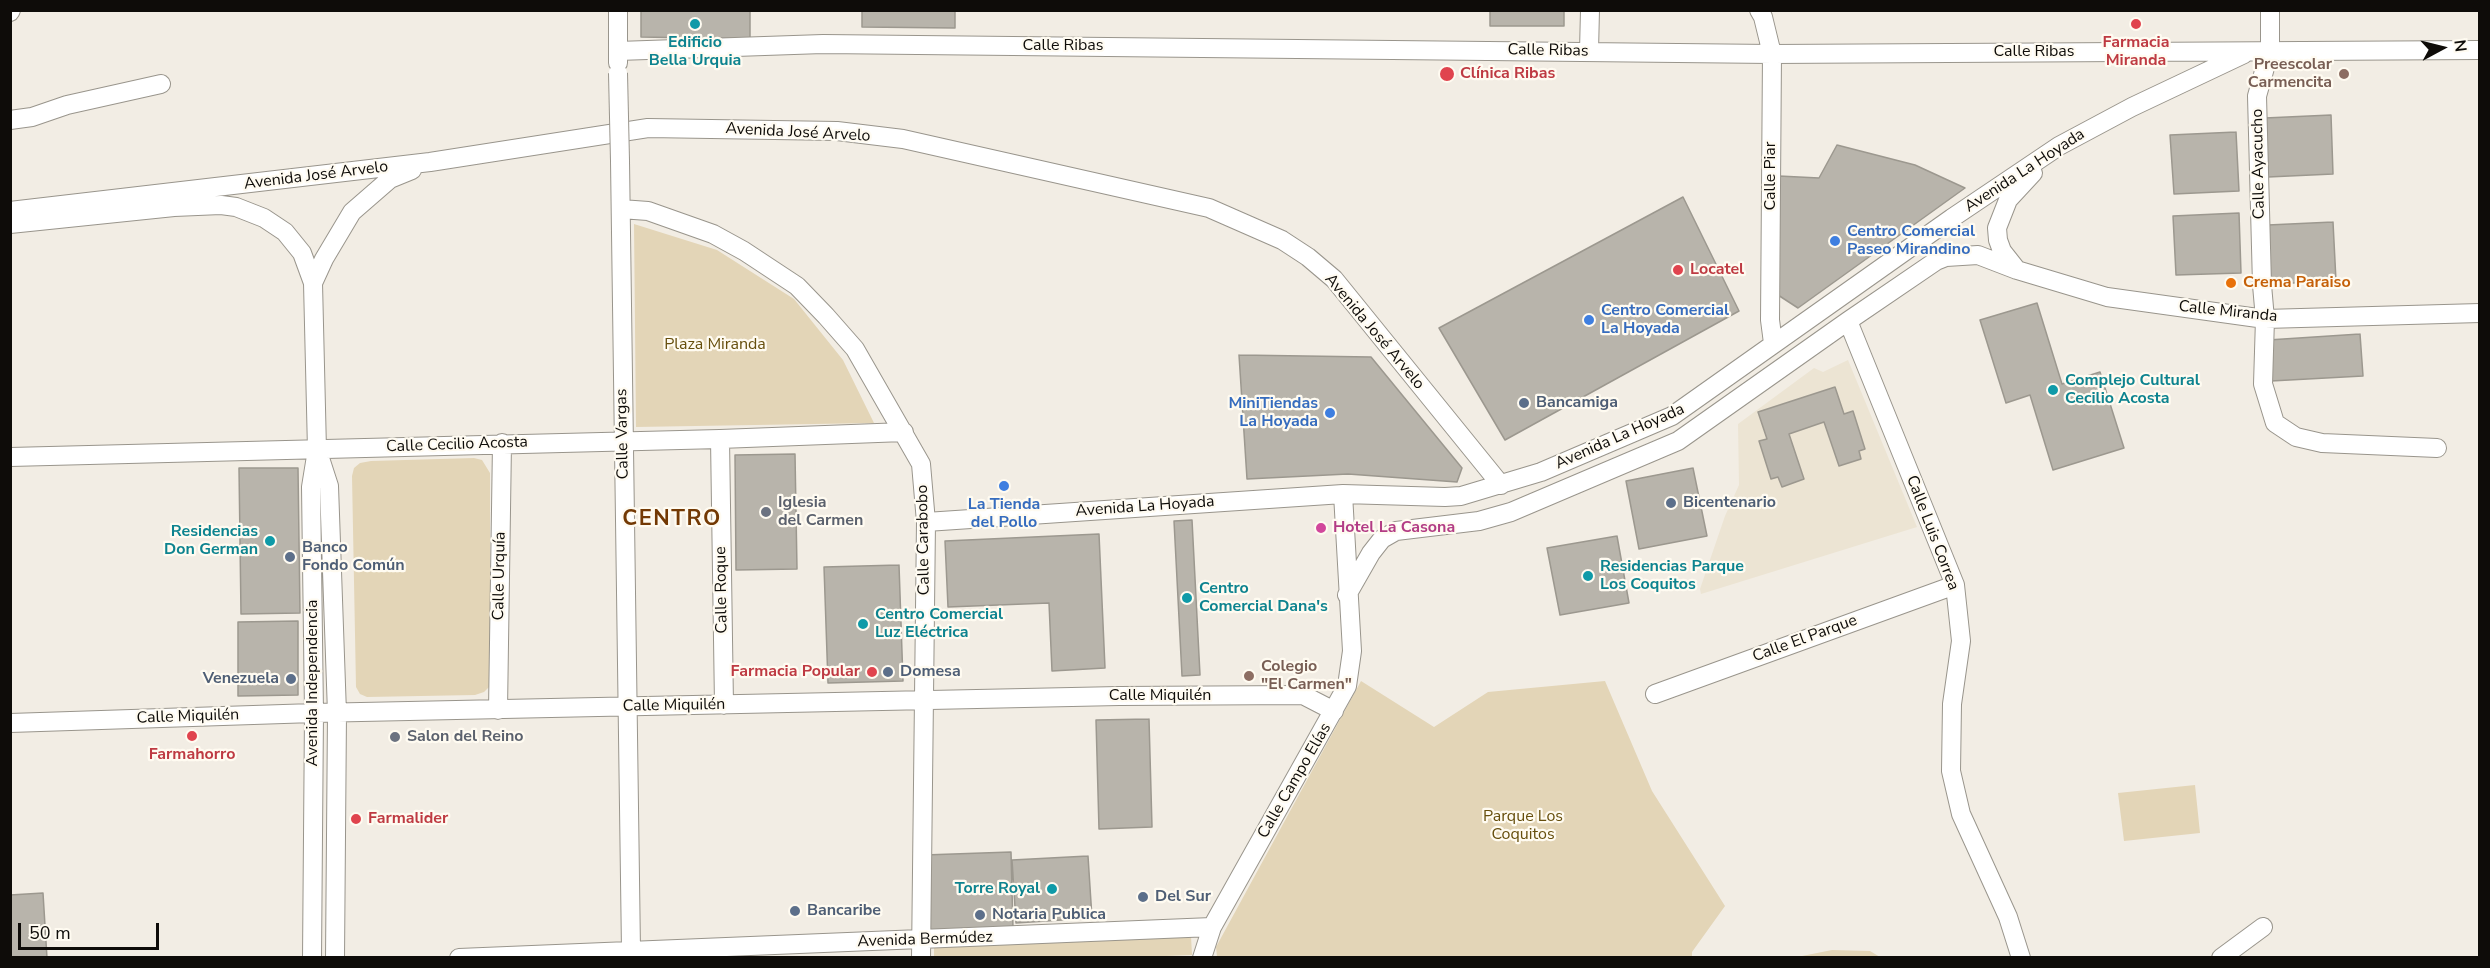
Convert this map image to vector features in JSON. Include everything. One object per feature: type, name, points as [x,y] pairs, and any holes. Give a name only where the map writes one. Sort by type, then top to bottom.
[{"type":"street","points":[[618,10],[618,51]]},
{"type":"street","points":[[1589,51],[1590,10]]},
{"type":"street","name":"Calle Piar","points":[[1759,10],[1763,17],[1772,54],[1770,320],[1773,343]]},
{"type":"street","name":"Calle Ayacucho","points":[[2270,10],[2270,50],[2257,96],[2265,319],[2263,384],[2275,423],[2296,437],[2322,443],[2437,448]]},
{"type":"street","name":"Calle Ribas","points":[[618,51],[823,44],[1772,54],[2480,50]]},
{"type":"street","name":"Calle Vargas","points":[[618,51],[631,950]]},
{"type":"street","name":"Avenida La Hoyada","points":[[926,522],[1343,494],[1461,496],[1541,472],[1672,416],[1773,343],[2059,146],[2132,107],[2250,51]]},
{"type":"street","points":[[10,120],[32,117],[94,98],[161,84]]},
{"type":"street","name":"Avenida José Arvelo","points":[[10,211],[430,162],[648,128],[837,131],[903,139],[1209,208],[1282,240],[1308,257],[1334,279],[1501,485]]},
{"type":"street","points":[[2017,270],[2002,250],[1998,240],[1997,228],[2000,216],[2008,200],[2018,188],[2059,146]]},
{"type":"street","points":[[317,450],[313,283],[324,259],[352,212],[390,178],[430,162]]},
{"type":"street","name":"Avenida José Arvelo","points":[[10,224],[174,207],[221,205],[236,207],[264,218],[285,232],[302,253],[313,283]]},
{"type":"street","name":"Calle Carabobo","points":[[621,209],[648,211],[713,234],[744,250],[796,286],[855,349],[921,464],[926,522],[921,949]]},
{"type":"street","name":"Avenida La Hoyada","points":[[1347,595],[1371,553],[1382,539],[1396,531],[1479,521],[1511,512],[1678,441],[1936,261],[1946,257],[1978,255],[2017,270]]},
{"type":"street","name":"Calle Miranda","points":[[2017,270],[2107,297],[2265,319],[2480,313]]},
{"type":"street","name":"Calle Luis Correa","points":[[1848,321],[1955,585],[1961,641],[1952,704],[1951,771],[1961,814],[2008,917],[2020,957]]},
{"type":"street","name":"Calle Cecilio Acosta","points":[[10,457],[720,439],[903,432]]},
{"type":"street","name":"Calle Roque","points":[[720,439],[724,705]]},
{"type":"street","name":"Calle Urquía","points":[[498,710],[502,443]]},
{"type":"street","name":"Avenida Independencia","points":[[312,957],[314,713],[311,487],[317,450]]},
{"type":"street","name":"Avenida Independencia","points":[[317,450],[329,486],[337,713],[335,957]]},
{"type":"street","name":"Calle Campo Elías","points":[[1202,957],[1212,927],[1347,686],[1352,651],[1343,494]]},
{"type":"street","name":"Calle El Parque","points":[[1655,694],[1955,585]]},
{"type":"street","name":"Calle Miquilén","points":[[10,723],[314,713],[1119,696],[1303,695],[1334,711]]},
{"type":"street","name":"Avenida Bermúdez","points":[[459,957],[631,950],[921,949],[1212,927]]},
{"type":"street","points":[[2221,957],[2263,927]]},
{"type":"shaded area","points":[[1848,360],[1917,527],[1701,594],[1700,589],[1725,516],[1739,485],[1738,424],[1814,368],[1823,372]]},
{"type":"green space","name":"Plaza Miranda","points":[[634,224],[717,250],[794,299],[843,360],[874,423],[636,427]]},
{"type":"green space","points":[[474,458],[482,460],[490,473],[490,686],[484,692],[475,695],[367,697],[360,694],[356,687],[352,476],[354,468],[360,463],[371,461]]},
{"type":"green space","name":"Parque Los Coquitos","points":[[1361,681],[1434,727],[1488,692],[1605,681],[1652,791],[1725,906],[1692,952],[1692,957],[1217,957],[1216,947]]},
{"type":"green space","points":[[2195,785],[2200,833],[2124,841],[2118,793]]},
{"type":"green space","points":[[1191,936],[1192,955],[1116,958],[934,958],[934,946]]},
{"type":"green space","points":[[1832,950],[1870,951],[1880,957],[1797,957]]},
{"type":"building","name":"Edificio Bella Urquia","points":[[641,10],[750,10],[750,39],[641,37]]},
{"type":"building","points":[[862,10],[955,10],[955,28],[862,27]]},
{"type":"building","points":[[1490,10],[1564,10],[1564,26],[1490,26]]},
{"type":"building","points":[[2331,115],[2333,174],[2268,177],[2265,118]]},
{"type":"building","points":[[2236,132],[2239,191],[2174,194],[2170,135]]},
{"type":"building","name":"Centro Comercial Paseo Mirandino","points":[[1837,145],[1915,165],[1965,188],[1798,308],[1778,295],[1779,176],[1819,178]]},
{"type":"building","name":"Centro Comercial La Hoyada","points":[[1683,197],[1739,311],[1505,440],[1439,328]]},
{"type":"building","points":[[2239,213],[2241,273],[2176,275],[2173,216]]},
{"type":"building","points":[[2333,222],[2336,281],[2271,284],[2268,225]]},
{"type":"building","name":"Complejo Cultural Cecilio Acosta","points":[[2037,303],[2062,384],[2100,372],[2124,448],[2053,470],[2030,395],[2006,403],[1980,320]]},
{"type":"building","points":[[2360,334],[2363,376],[2271,381],[2268,340]]},
{"type":"building","name":"MiniTiendas La Hoyada","points":[[1239,355],[1371,357],[1462,468],[1457,482],[1348,474],[1247,479]]},
{"type":"building","points":[[1835,387],[1844,414],[1853,411],[1865,449],[1859,451],[1861,459],[1839,466],[1824,422],[1789,434],[1804,479],[1782,487],[1778,477],[1771,479],[1759,441],[1767,439],[1758,412]]},
{"type":"building","name":"Iglesia del Carmen","points":[[795,454],[797,569],[736,570],[735,455]]},
{"type":"building","name":"Residencias Don German","points":[[239,468],[298,468],[300,613],[241,614]]},
{"type":"building","points":[[1693,468],[1707,536],[1639,549],[1626,481]]},
{"type":"building","name":"Centro Comercial Dana's","points":[[1192,520],[1200,675],[1182,676],[1174,521]]},
{"type":"building","points":[[1099,534],[1105,668],[1052,671],[1049,603],[948,607],[945,541]]},
{"type":"building","name":"Residencias Parque Los Coquitos","points":[[1617,536],[1629,603],[1560,615],[1547,548]]},
{"type":"building","name":"Centro Comercial Luz Eléctrica","points":[[899,565],[903,681],[828,683],[824,567]]},
{"type":"building","points":[[298,621],[298,695],[238,696],[238,622]]},
{"type":"building","points":[[1149,719],[1152,827],[1099,829],[1096,720]]},
{"type":"building","points":[[1011,852],[1013,928],[926,931],[924,855]]},
{"type":"building","name":"Torre Royal","points":[[1088,856],[1092,918],[1016,923],[1012,860]]},
{"type":"building","points":[[43,893],[47,958],[10,958],[10,895]]},
{"type":"place","name":"Edificio Bella Urquia","points":[[695,24]]},
{"type":"place","name":"Farmacia Miranda","points":[[2136,24]]},
{"type":"place","name":"Clínica Ribas","points":[[1447,74]]},
{"type":"place","name":"Preescolar Carmencita","points":[[2344,74]]},
{"type":"place","name":"Centro Comercial Paseo Mirandino","points":[[1835,241]]},
{"type":"place","name":"Locatel","points":[[1678,270]]},
{"type":"place","name":"Crema Paraiso","points":[[2231,283]]},
{"type":"place","name":"Centro Comercial La Hoyada","points":[[1589,320]]},
{"type":"place","name":"Complejo Cultural Cecilio Acosta","points":[[2053,390]]},
{"type":"place","name":"Bancamiga","points":[[1524,403]]},
{"type":"place","name":"MiniTiendas La Hoyada","points":[[1330,413]]},
{"type":"place","name":"La Tienda del Pollo","points":[[1004,486]]},
{"type":"place","name":"Bicentenario","points":[[1671,503]]},
{"type":"place","name":"Iglesia del Carmen","points":[[766,512]]},
{"type":"place","name":"Hotel La Casona","points":[[1321,528]]},
{"type":"place","name":"Residencias Don German","points":[[270,541]]},
{"type":"place","name":"Banco Fondo Común","points":[[290,557]]},
{"type":"place","name":"Residencias Parque Los Coquitos","points":[[1588,576]]},
{"type":"place","name":"Centro Comercial Dana's","points":[[1187,598]]},
{"type":"place","name":"Centro Comercial Luz Eléctrica","points":[[863,624]]},
{"type":"place","name":"Farmacia Popular","points":[[872,672]]},
{"type":"place","name":"Domesa","points":[[888,672]]},
{"type":"place","name":"Colegio \"El Carmen\"","points":[[1249,676]]},
{"type":"place","name":"Venezuela","points":[[291,679]]},
{"type":"place","name":"Farmahorro","points":[[192,736]]},
{"type":"place","name":"Salon del Reino","points":[[395,737]]},
{"type":"place","name":"Farmalider","points":[[356,819]]},
{"type":"place","name":"Torre Royal","points":[[1052,889]]},
{"type":"place","name":"Del Sur","points":[[1143,897]]},
{"type":"place","name":"Bancaribe","points":[[795,911]]},
{"type":"place","name":"Notaria Publica","points":[[980,915]]},
{"type":"district","name":"CENTRO","points":[[672,520]]}]
